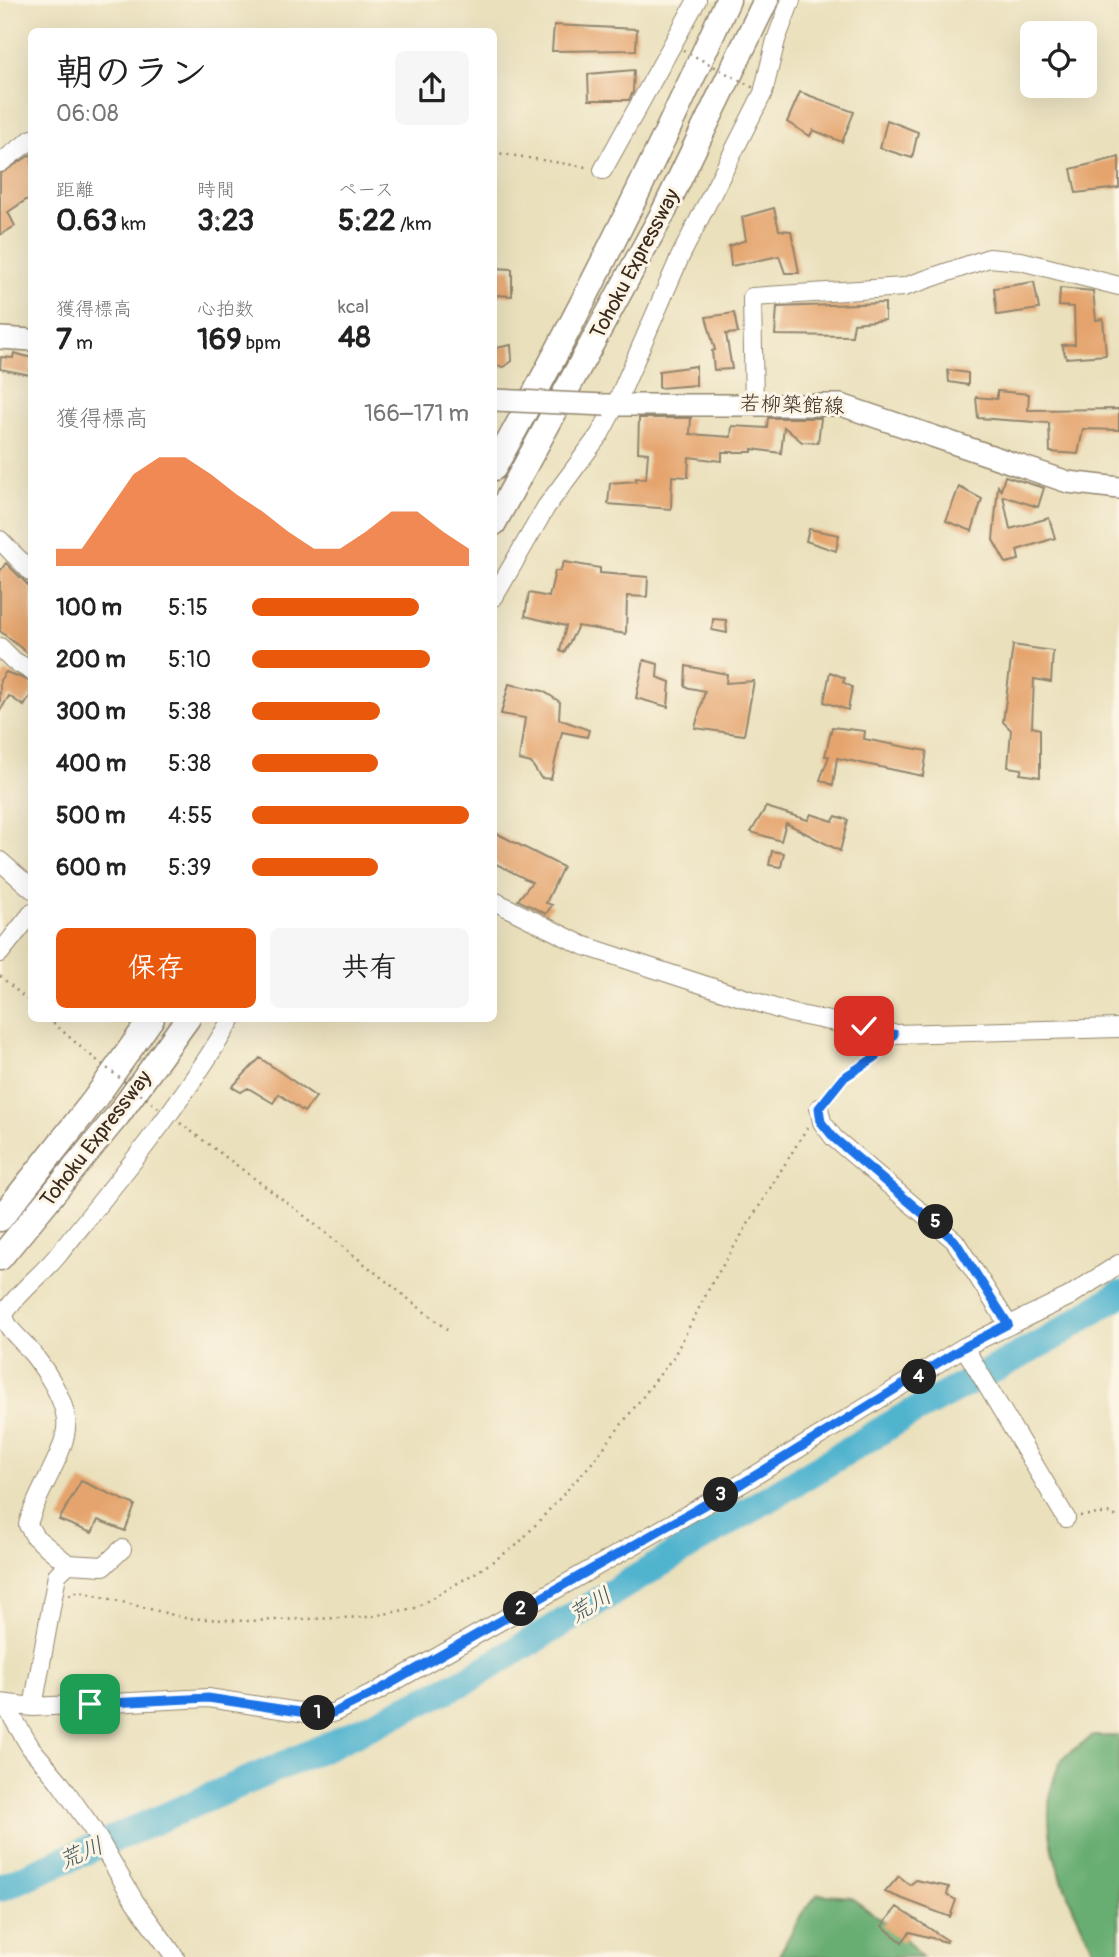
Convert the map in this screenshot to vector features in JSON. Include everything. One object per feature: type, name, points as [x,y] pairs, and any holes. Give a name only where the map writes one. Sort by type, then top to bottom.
[{"type":"highway","name":"Tohoku Expressway","points":[[497,463],[560,348],[636,198],[728,0]]},
{"type":"highway","name":"Tohoku Expressway","points":[[497,517],[664,211],[766,0]]},
{"type":"highway","name":"Tohoku Expressway","points":[[0,1219],[94,1100],[149,1022]]},
{"type":"highway","name":"Tohoku Expressway","points":[[0,1258],[118,1115],[184,1022]]},
{"type":"main road","points":[[0,338],[28,340]]},
{"type":"main road","name":"若柳築館線","points":[[497,400],[855,407],[1068,482],[1119,488]]},
{"type":"street","points":[[603,170],[696,0]]},
{"type":"street","points":[[497,592],[546,507],[600,434],[611,404],[680,257],[763,93],[776,40],[791,0]]},
{"type":"street","points":[[0,163],[28,142]]},
{"type":"street","points":[[754,404],[752,297],[904,287],[989,258],[1021,261],[1119,286]]},
{"type":"street","points":[[0,540],[28,569]]},
{"type":"street","points":[[0,647],[14,661],[28,669]]},
{"type":"street","points":[[0,862],[28,886]]},
{"type":"street","points":[[497,902],[583,945],[721,992],[790,1013],[894,1034],[1119,1028]]},
{"type":"street","points":[[0,953],[28,918]]},
{"type":"street","points":[[122,1549],[104,1566],[68,1564],[35,1537],[28,1525],[32,1506],[63,1441],[67,1420],[48,1377],[29,1349],[5,1324],[4,1314],[14,1298],[53,1261],[229,1022]]},
{"type":"street","points":[[819,1108],[821,1122],[834,1138],[955,1241],[1008,1324]]},
{"type":"street","points":[[5,1707],[208,1698],[306,1713],[333,1713],[386,1687],[741,1484],[967,1352],[1008,1324],[1068,1297],[1119,1264]]},
{"type":"street","points":[[967,1352],[1066,1518]]},
{"type":"street","points":[[33,1707],[57,1575],[68,1564]]},
{"type":"street","points":[[5,1707],[92,1828],[118,1873],[174,1957]]},
{"type":"path","points":[[683,50],[754,88]]},
{"type":"path","points":[[497,153],[603,170]]},
{"type":"path","points":[[0,976],[28,1000]]},
{"type":"path","points":[[52,1022],[85,1051],[302,1214],[451,1333]]},
{"type":"path","points":[[69,1595],[79,1591],[185,1618],[246,1621],[368,1617],[415,1608],[517,1545],[591,1464],[674,1356],[719,1272],[819,1108],[843,1078],[874,1058],[894,1034]]},
{"type":"path","points":[[1066,1518],[1110,1513],[1119,1518]]},
{"type":"green space","points":[[1093,1736],[1119,1736],[1119,1957],[1097,1957],[1065,1887],[1051,1838],[1049,1813],[1052,1788],[1060,1763],[1070,1752]]},
{"type":"green space","points":[[818,1894],[850,1897],[902,1935],[922,1957],[778,1957],[802,1913]]},
{"type":"building","points":[[554,25],[637,29],[636,50],[552,51]]},
{"type":"building","points":[[634,70],[633,92],[629,100],[589,100],[588,74]]},
{"type":"building","points":[[800,92],[854,112],[842,142],[813,130],[810,136],[787,122]]},
{"type":"building","points":[[887,120],[918,132],[912,158],[880,148]]},
{"type":"building","points":[[28,156],[28,199],[8,212],[15,226],[0,235],[0,174]]},
{"type":"building","points":[[1119,157],[1119,188],[1076,193],[1071,169]]},
{"type":"building","points":[[774,208],[779,230],[791,231],[799,273],[785,273],[779,256],[731,266],[729,246],[746,240],[742,217]]},
{"type":"building","points":[[497,268],[512,269],[512,296],[497,295]]},
{"type":"building","points":[[1034,282],[1039,309],[997,315],[994,288]]},
{"type":"building","points":[[1060,288],[1093,291],[1096,320],[1103,319],[1106,355],[1066,358],[1062,345],[1075,344],[1074,307],[1059,306]]},
{"type":"building","points":[[885,303],[885,320],[854,323],[852,336],[775,335],[777,307]]},
{"type":"building","points":[[734,313],[738,333],[726,334],[732,369],[714,370],[712,351],[715,350],[706,317]]},
{"type":"building","points":[[511,345],[512,361],[504,367],[497,366],[497,348]]},
{"type":"building","points":[[14,353],[28,357],[28,375],[0,369],[1,357],[13,358]]},
{"type":"building","points":[[696,366],[696,385],[659,388],[659,371]]},
{"type":"building","points":[[948,370],[968,373],[968,385],[949,382]]},
{"type":"building","points":[[997,391],[1029,394],[1028,410],[1119,409],[1119,430],[1083,429],[1078,454],[1050,452],[1049,423],[978,418],[976,397],[997,399]]},
{"type":"building","points":[[639,418],[691,418],[690,434],[731,437],[732,426],[767,428],[768,418],[821,418],[818,443],[802,442],[784,427],[781,453],[752,449],[752,452],[722,452],[722,461],[689,457],[688,477],[672,476],[671,509],[608,504],[610,483],[646,479],[648,453],[638,452]]},
{"type":"building","points":[[1005,476],[1044,488],[1038,507],[1003,496],[1010,529],[1049,518],[1055,538],[1017,550],[1019,560],[1006,563],[993,540],[998,486],[1001,490]]},
{"type":"building","points":[[959,487],[982,499],[972,531],[946,521]]},
{"type":"building","points":[[809,529],[839,535],[836,551],[806,541]]},
{"type":"building","points":[[564,562],[600,568],[600,573],[648,577],[647,597],[627,596],[626,634],[578,626],[564,653],[560,651],[566,626],[525,616],[529,593],[549,597],[555,571],[560,571]]},
{"type":"building","points":[[6,563],[28,585],[28,654],[0,631],[0,571]]},
{"type":"building","points":[[713,619],[726,620],[727,633],[712,630]]},
{"type":"building","points":[[1013,645],[1053,651],[1051,682],[1034,679],[1032,727],[1040,729],[1040,777],[1020,774],[1022,769],[1008,767],[1011,730],[1003,722]]},
{"type":"building","points":[[644,660],[658,664],[657,677],[670,682],[668,707],[636,698]]},
{"type":"building","points":[[686,666],[727,674],[726,683],[754,681],[744,735],[695,728],[705,691],[685,687]]},
{"type":"building","points":[[6,672],[28,680],[28,700],[24,706],[9,696],[0,711],[0,680]]},
{"type":"building","points":[[830,672],[845,678],[843,682],[852,687],[848,710],[824,702]]},
{"type":"building","points":[[509,684],[543,691],[560,702],[559,719],[589,730],[587,737],[562,732],[551,779],[541,778],[531,763],[519,760],[525,718],[501,714]]},
{"type":"building","points":[[832,727],[865,731],[864,739],[927,751],[923,776],[837,758],[833,785],[820,780],[829,756],[825,756]]},
{"type":"building","points":[[766,807],[808,820],[811,814],[833,821],[836,816],[848,820],[840,851],[786,823],[781,841],[751,832]]},
{"type":"building","points":[[497,834],[563,867],[546,903],[552,905],[546,914],[518,900],[532,882],[497,864]]},
{"type":"building","points":[[772,851],[784,853],[781,867],[769,865]]},
{"type":"building","points":[[260,1058],[316,1097],[304,1112],[279,1094],[273,1103],[248,1088],[241,1092],[232,1087]]},
{"type":"building","points":[[81,1481],[135,1505],[125,1531],[98,1520],[92,1533],[59,1520]]},
{"type":"building","points":[[899,1876],[910,1885],[916,1880],[949,1887],[947,1895],[956,1900],[950,1917],[885,1892]]},
{"type":"building","points":[[897,1907],[947,1940],[946,1942],[910,1932],[902,1942],[882,1926]]},
{"type":"waterway","name":"荒川","points":[[0,1888],[334,1743],[467,1680],[902,1418],[1050,1339],[1119,1294]]},
{"type":"route","points":[[90,1704],[208,1698],[306,1713],[333,1713],[374,1693],[741,1484],[964,1347],[1008,1324],[955,1241],[845,1148],[821,1122],[819,1108],[843,1078],[874,1058],[894,1034],[864,1026]]}]
